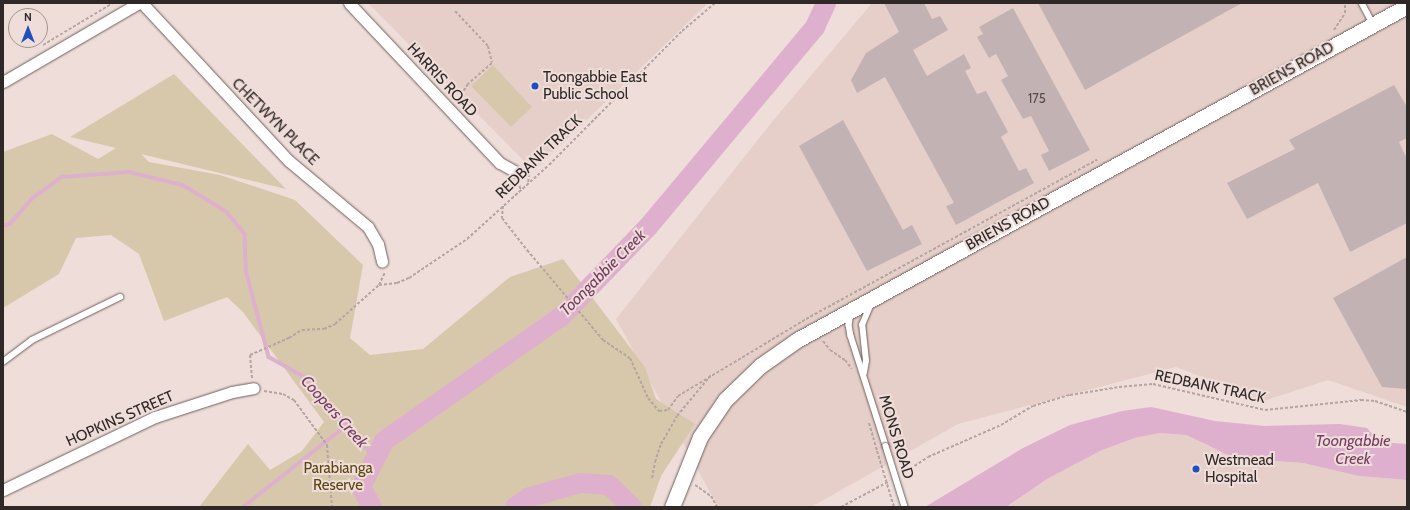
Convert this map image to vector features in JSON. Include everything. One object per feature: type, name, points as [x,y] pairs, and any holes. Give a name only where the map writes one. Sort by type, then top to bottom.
[{"type":"street","points":[[3,82],[141,3]]},
{"type":"street","name":"CHETWYN PLACE","points":[[141,3],[289,161],[368,227],[378,244],[382,262]]},
{"type":"street","name":"HARRIS ROAD","points":[[349,3],[500,163],[516,172]]},
{"type":"street","name":"BRIENS ROAD","points":[[672,507],[678,486],[700,437],[725,400],[760,366],[798,340],[1407,6]]},
{"type":"street","name":"HOPKINS STREET","points":[[3,490],[155,417],[232,392],[254,388]]},
{"type":"lane","points":[[1362,3],[1373,24]]},
{"type":"lane","points":[[3,362],[32,340],[120,297]]},
{"type":"lane","name":"MONS ROAD","points":[[864,373],[866,361],[862,325],[876,297]]},
{"type":"lane","name":"MONS ROAD","points":[[853,309],[849,325],[851,336],[859,366],[864,373],[905,507]]},
{"type":"path","points":[[48,41],[113,3]]},
{"type":"path","name":"REDBANK TRACK","points":[[254,388],[250,355],[302,330],[324,329],[335,324],[379,285],[398,283],[414,275],[467,239],[521,191],[682,31],[715,3]]},
{"type":"path","points":[[1327,34],[1340,24],[1345,13],[1345,3]]},
{"type":"path","points":[[455,11],[488,46],[492,63],[468,84],[461,98],[457,101]]},
{"type":"path","points":[[806,319],[1101,158]]},
{"type":"path","points":[[503,206],[502,218],[602,340],[630,358],[648,398],[659,411],[668,410],[678,396],[713,373],[772,339]]},
{"type":"path","points":[[822,338],[830,350],[845,360],[855,376]]},
{"type":"path","points":[[652,478],[655,462],[662,444],[677,416],[713,373]]},
{"type":"path","name":"REDBANK TRACK","points":[[841,507],[868,494],[928,457],[1001,425],[1033,406],[1070,395],[1153,384],[1265,410],[1361,400],[1375,402],[1407,412]]},
{"type":"path","points":[[254,388],[283,394],[294,400],[327,445],[332,507]]},
{"type":"path","points":[[868,420],[894,507]]},
{"type":"path","points":[[694,484],[711,496],[717,507]]},
{"type":"shaded area","name":"Toongabbie East Public School","points":[[368,3],[708,3],[534,171]]},
{"type":"shaded area","points":[[872,3],[1407,3],[1407,407],[1328,380],[1264,401],[1176,367],[958,424],[811,507],[718,507],[616,319],[772,122]]},
{"type":"shaded area","name":"Westmead Hospital","points":[[1160,433],[1186,435],[1210,447],[1266,461],[1303,463],[1359,476],[1407,480],[1407,507],[1006,507],[1047,479],[1102,450],[1135,438]]},
{"type":"green space","points":[[493,65],[532,107],[511,127],[471,86]]},
{"type":"green space","name":"Parabianga Reserve","points":[[174,74],[286,189],[141,154],[149,162],[220,175],[295,200],[363,265],[350,338],[370,355],[423,349],[510,277],[563,259],[645,367],[656,399],[695,424],[661,476],[650,507],[199,507],[248,444],[270,470],[302,451],[324,422],[243,312],[227,297],[164,321],[139,254],[111,235],[76,238],[59,274],[3,308],[3,152],[52,134],[98,159],[116,148],[70,137]]},
{"type":"water","name":"Toongabbie Creek","points":[[1151,407],[1215,421],[1265,426],[1340,424],[1367,428],[1379,442],[1407,444],[1407,480],[1359,476],[1303,463],[1245,459],[1226,454],[1186,435],[1160,433],[1135,438],[1102,450],[1047,479],[1006,507],[925,507],[1023,448],[1070,425],[1122,411]]},
{"type":"building","points":[[884,3],[924,3],[932,19],[940,16],[948,30],[913,50],[927,76],[964,54],[971,68],[965,71],[977,94],[986,91],[1008,132],[1001,137],[1019,171],[1026,168],[1034,183],[956,225],[946,206],[954,203],[885,77],[857,93],[851,80],[866,53],[899,32]]},
{"type":"building","points":[[1038,3],[1242,3],[1085,90]]},
{"type":"building","points":[[1013,8],[1090,150],[1049,171],[1041,155],[1049,151],[1031,116],[1023,119],[1001,80],[1008,76],[996,54],[989,58],[977,37],[983,34],[979,27]]},
{"type":"building","points":[[1394,85],[1407,107],[1407,138],[1399,142],[1407,159],[1407,223],[1350,252],[1318,183],[1247,219],[1227,183],[1295,149],[1289,140]]},
{"type":"building","points":[[843,120],[903,230],[912,225],[922,244],[867,271],[799,146]]},
{"type":"building","points":[[1407,257],[1407,389],[1382,387],[1333,298]]},
{"type":"waterway","name":"Toongabbie Creek","points":[[372,507],[361,487],[384,441],[562,316],[648,227],[815,27],[826,3]]},
{"type":"waterway","name":"Coopers Creek","points":[[3,226],[10,224],[33,198],[62,177],[129,172],[183,185],[227,212],[245,234],[246,270],[269,357],[305,377],[375,458]]},
{"type":"waterway","points":[[243,507],[347,425]]},
{"type":"waterway","name":"Toongabbie Creek","points":[[515,507],[530,497],[581,483],[609,485],[632,507]]},
{"type":"place","name":"Toongabbie East Public School","points":[[535,86]]},
{"type":"place","name":"Westmead Hospital","points":[[1196,469]]}]
